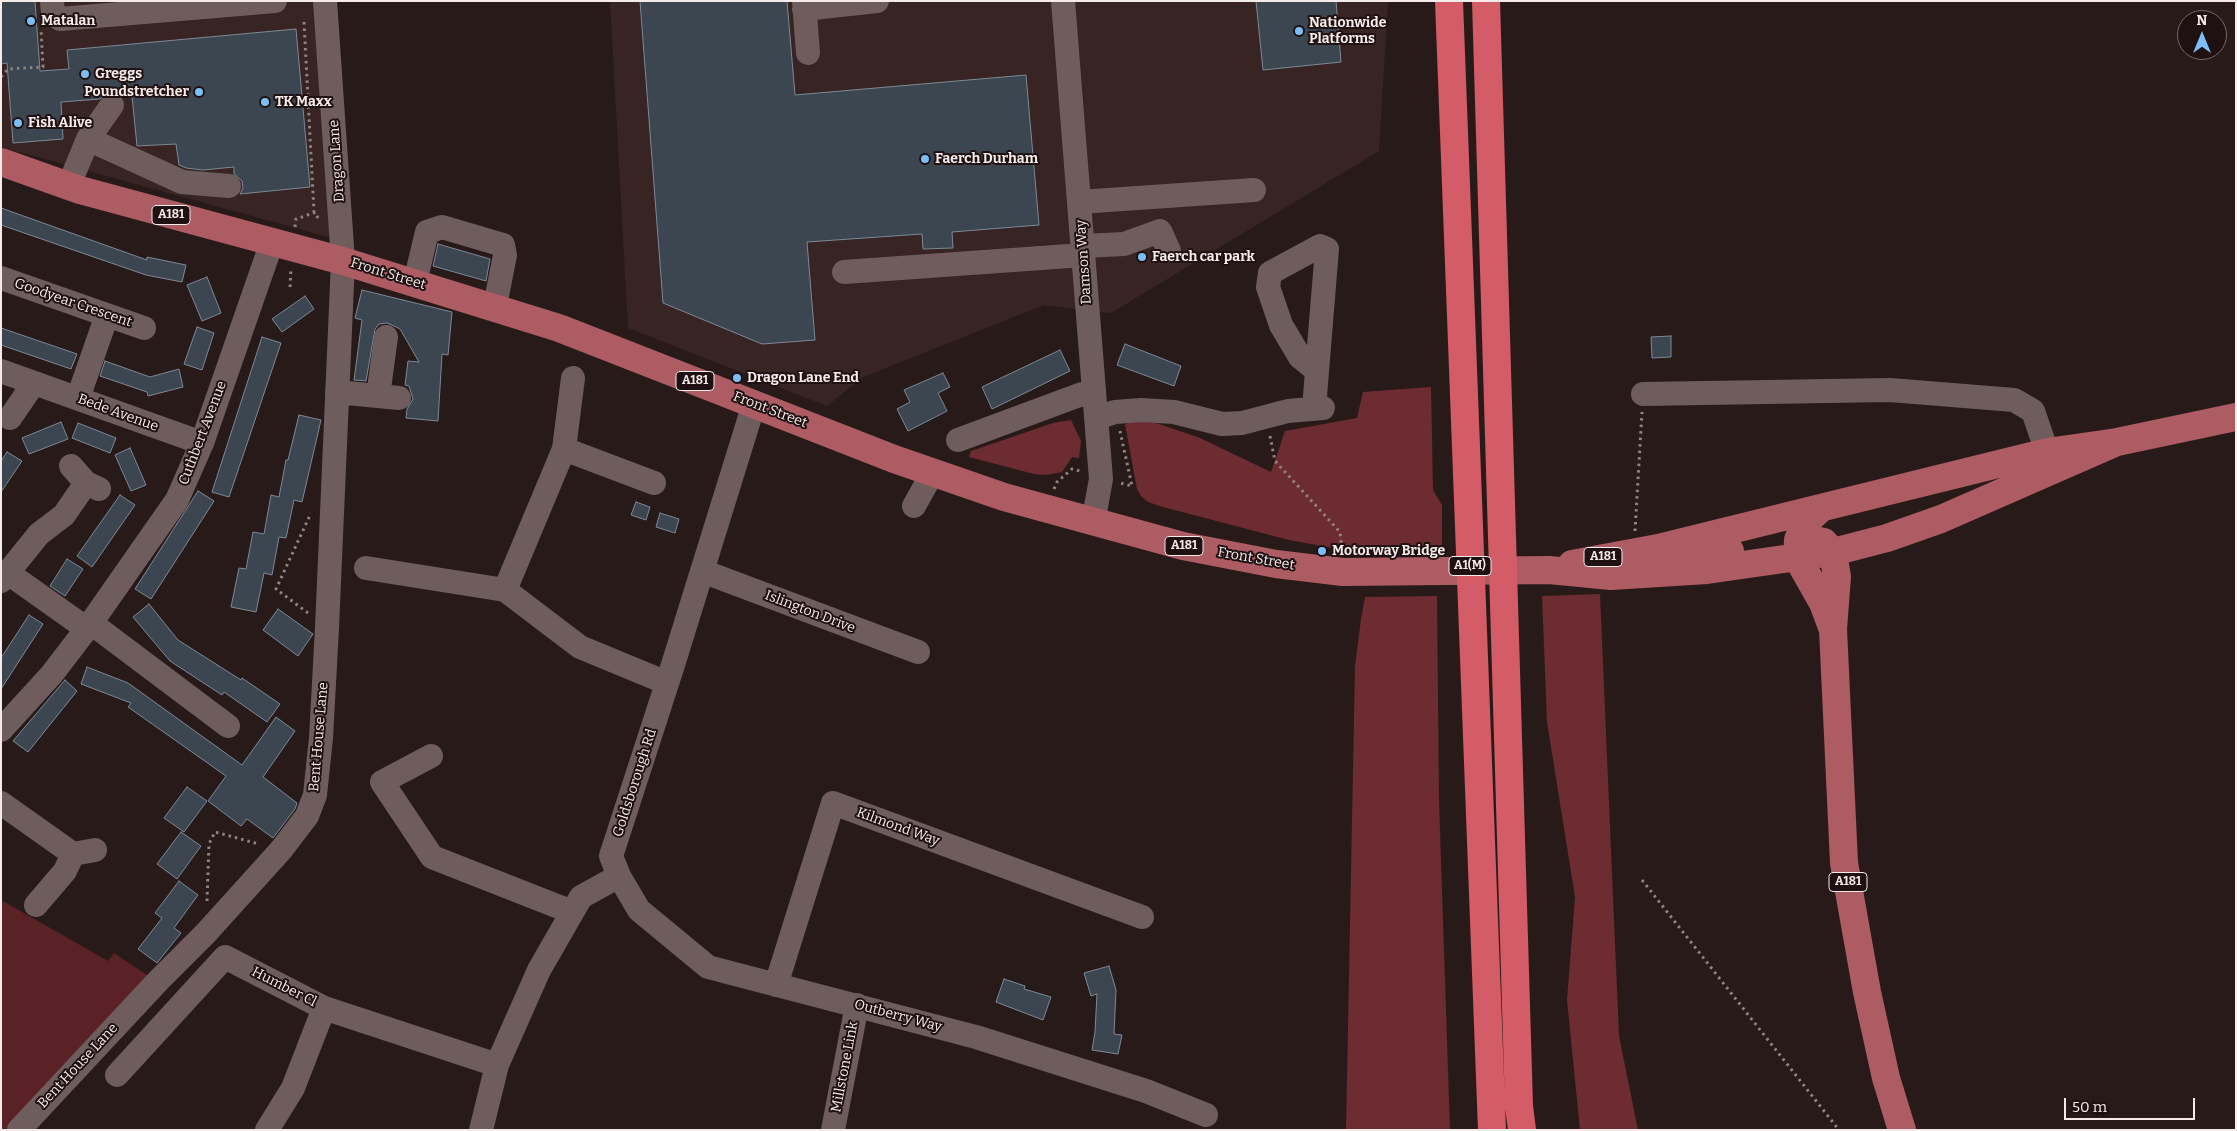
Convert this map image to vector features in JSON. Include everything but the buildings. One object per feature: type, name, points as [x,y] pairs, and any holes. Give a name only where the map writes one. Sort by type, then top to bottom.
[{"type":"highway","name":"A1(M)","points":[[1449,1],[1492,1130]]},
{"type":"highway","name":"A1(M)","points":[[1486,1],[1519,1106],[1522,1130]]},
{"type":"main road","name":"Front Street","points":[[1,162],[80,190],[343,261],[496,306],[559,328],[933,472],[1093,523],[1193,548],[1276,564],[1343,572],[1404,573],[1549,570]]},
{"type":"main road","points":[[1646,550],[1820,509],[2049,461],[2117,442],[2236,417]]},
{"type":"main road","points":[[1820,509],[1804,524],[1798,548],[1833,552],[1887,538],[1940,518],[2049,461]]},
{"type":"main road","name":"A181","points":[[1549,570],[1646,550],[1712,554],[1798,548]]},
{"type":"main road","name":"A181","points":[[1549,570],[1620,575],[1707,570],[1798,548]]},
{"type":"main road","name":"A181","points":[[1798,548],[1833,628]]},
{"type":"main road","name":"A181","points":[[1833,552],[1836,577],[1833,628],[1844,863],[1867,992],[1886,1078],[1902,1130]]},
{"type":"street","points":[[56,10],[275,1]]},
{"type":"street","name":"Dragon Lane","points":[[325,1],[343,261]]},
{"type":"street","points":[[808,53],[804,5],[876,1]]},
{"type":"street","name":"Damson Way","points":[[1063,1],[1094,392],[1106,415],[1101,479],[1093,523]]},
{"type":"street","points":[[69,185],[88,139],[112,106]]},
{"type":"street","points":[[88,139],[182,182],[229,186]]},
{"type":"street","points":[[1079,202],[1254,190]]},
{"type":"street","points":[[415,282],[428,232],[442,227],[503,245],[505,255],[496,306]]},
{"type":"street","points":[[844,272],[1083,250],[1124,244],[1160,231],[1169,251]]},
{"type":"street","name":"Cuthbert Avenue","points":[[1,730],[52,674],[89,626],[177,500],[202,443],[272,242]]},
{"type":"street","points":[[1106,415],[1141,410],[1174,412],[1222,424],[1242,424],[1288,411],[1318,409],[1317,371],[1327,249],[1320,246],[1270,273],[1268,287],[1286,333],[1300,357],[1317,371]]},
{"type":"street","name":"Bent House Lane","points":[[19,1130],[158,981],[206,933],[281,850],[307,816],[315,795],[319,764],[327,628],[343,261]]},
{"type":"street","name":"Goodyear Crescent","points":[[1,278],[144,328]]},
{"type":"street","points":[[78,398],[107,315]]},
{"type":"street","points":[[337,392],[388,397],[386,337]]},
{"type":"street","name":"Bede Avenue","points":[[1,371],[202,443]]},
{"type":"street","points":[[505,590],[564,449],[573,378]]},
{"type":"street","points":[[10,418],[34,382]]},
{"type":"street","points":[[1643,394],[1890,390],[2014,400],[2033,412],[2049,461]]},
{"type":"street","points":[[958,440],[1082,394],[1094,392]]},
{"type":"street","name":"Goldsborough Rd","points":[[619,876],[611,856],[754,404]]},
{"type":"street","points":[[564,449],[654,483]]},
{"type":"street","points":[[914,506],[933,472]]},
{"type":"street","points":[[85,479],[64,515],[38,534],[4,577],[89,626],[228,726]]},
{"type":"street","points":[[366,568],[505,590],[580,647],[667,683]]},
{"type":"street","name":"Islington Drive","points":[[702,572],[918,652]]},
{"type":"street","points":[[431,756],[382,782],[432,857],[572,912]]},
{"type":"street","points":[[1,803],[78,858],[36,905]]},
{"type":"street","name":"Kilmond Way","points":[[776,984],[833,803],[1142,917]]},
{"type":"street","points":[[481,1130],[497,1065],[539,970],[581,897],[619,876]]},
{"type":"street","name":"Outberry Way","points":[[619,876],[639,910],[708,967],[976,1037],[1146,1091],[1206,1115]]},
{"type":"street","name":"Humber Cl","points":[[117,1075],[224,957],[324,1008],[497,1065]]},
{"type":"street","name":"Millstone Link","points":[[833,1130],[857,1005]]},
{"type":"street","points":[[267,1130],[292,1088],[324,1008]]},
{"type":"path","points":[[1,78],[8,70],[43,67],[41,27],[56,10]]},
{"type":"path","points":[[304,20],[314,212]]},
{"type":"path","points":[[1643,394],[1646,550]]},
{"type":"path","points":[[1044,508],[1057,482],[1072,468],[1101,479],[1132,486],[1106,415]]},
{"type":"path","points":[[1267,418],[1274,461],[1340,532],[1343,572]]},
{"type":"path","points":[[313,508],[276,589],[327,628]]},
{"type":"path","points":[[206,933],[208,860],[210,844],[215,832],[281,850]]},
{"type":"path","points":[[1642,880],[1839,1130]]},
{"type":"shaded area","points":[[1,1],[325,1],[343,241],[1,147]]},
{"type":"shaded area","points":[[610,1],[1388,1],[1379,151],[1111,313],[1044,305],[863,377],[827,406],[628,328]]},
{"type":"shaded area","points":[[1431,387],[1433,490],[1442,505],[1442,549],[1379,550],[1333,548],[1289,540],[1148,502],[1137,489],[1125,424],[1139,420],[1159,424],[1200,438],[1271,472],[1285,431],[1357,418],[1363,392]]},
{"type":"shaded area","points":[[1071,420],[1081,441],[1079,458],[1072,457],[1062,472],[1046,475],[1034,474],[969,457],[971,451],[1053,423]]},
{"type":"shaded area","points":[[1600,594],[1619,1036],[1638,1130],[1580,1130],[1567,1000],[1575,897],[1547,722],[1542,596]]},
{"type":"shaded area","points":[[1437,596],[1439,801],[1450,1130],[1346,1130],[1355,666],[1361,619],[1365,597]]},
{"type":"shaded area","points":[[1,900],[108,961],[114,953],[150,977],[8,1130],[1,1130]]},
{"type":"place","name":"Matalan","points":[[31,21]]},
{"type":"place","name":"Nationwide Platforms","points":[[1299,31]]},
{"type":"place","name":"Greggs","points":[[85,74]]},
{"type":"place","name":"Poundstretcher","points":[[199,92]]},
{"type":"place","name":"TK Maxx","points":[[265,102]]},
{"type":"place","name":"Fish Alive","points":[[18,123]]},
{"type":"place","name":"Faerch Durham","points":[[925,159]]},
{"type":"place","name":"Faerch car park","points":[[1142,257]]},
{"type":"place","name":"Dragon Lane End","points":[[737,378]]},
{"type":"place","name":"Motorway Bridge","points":[[1322,551]]}]
